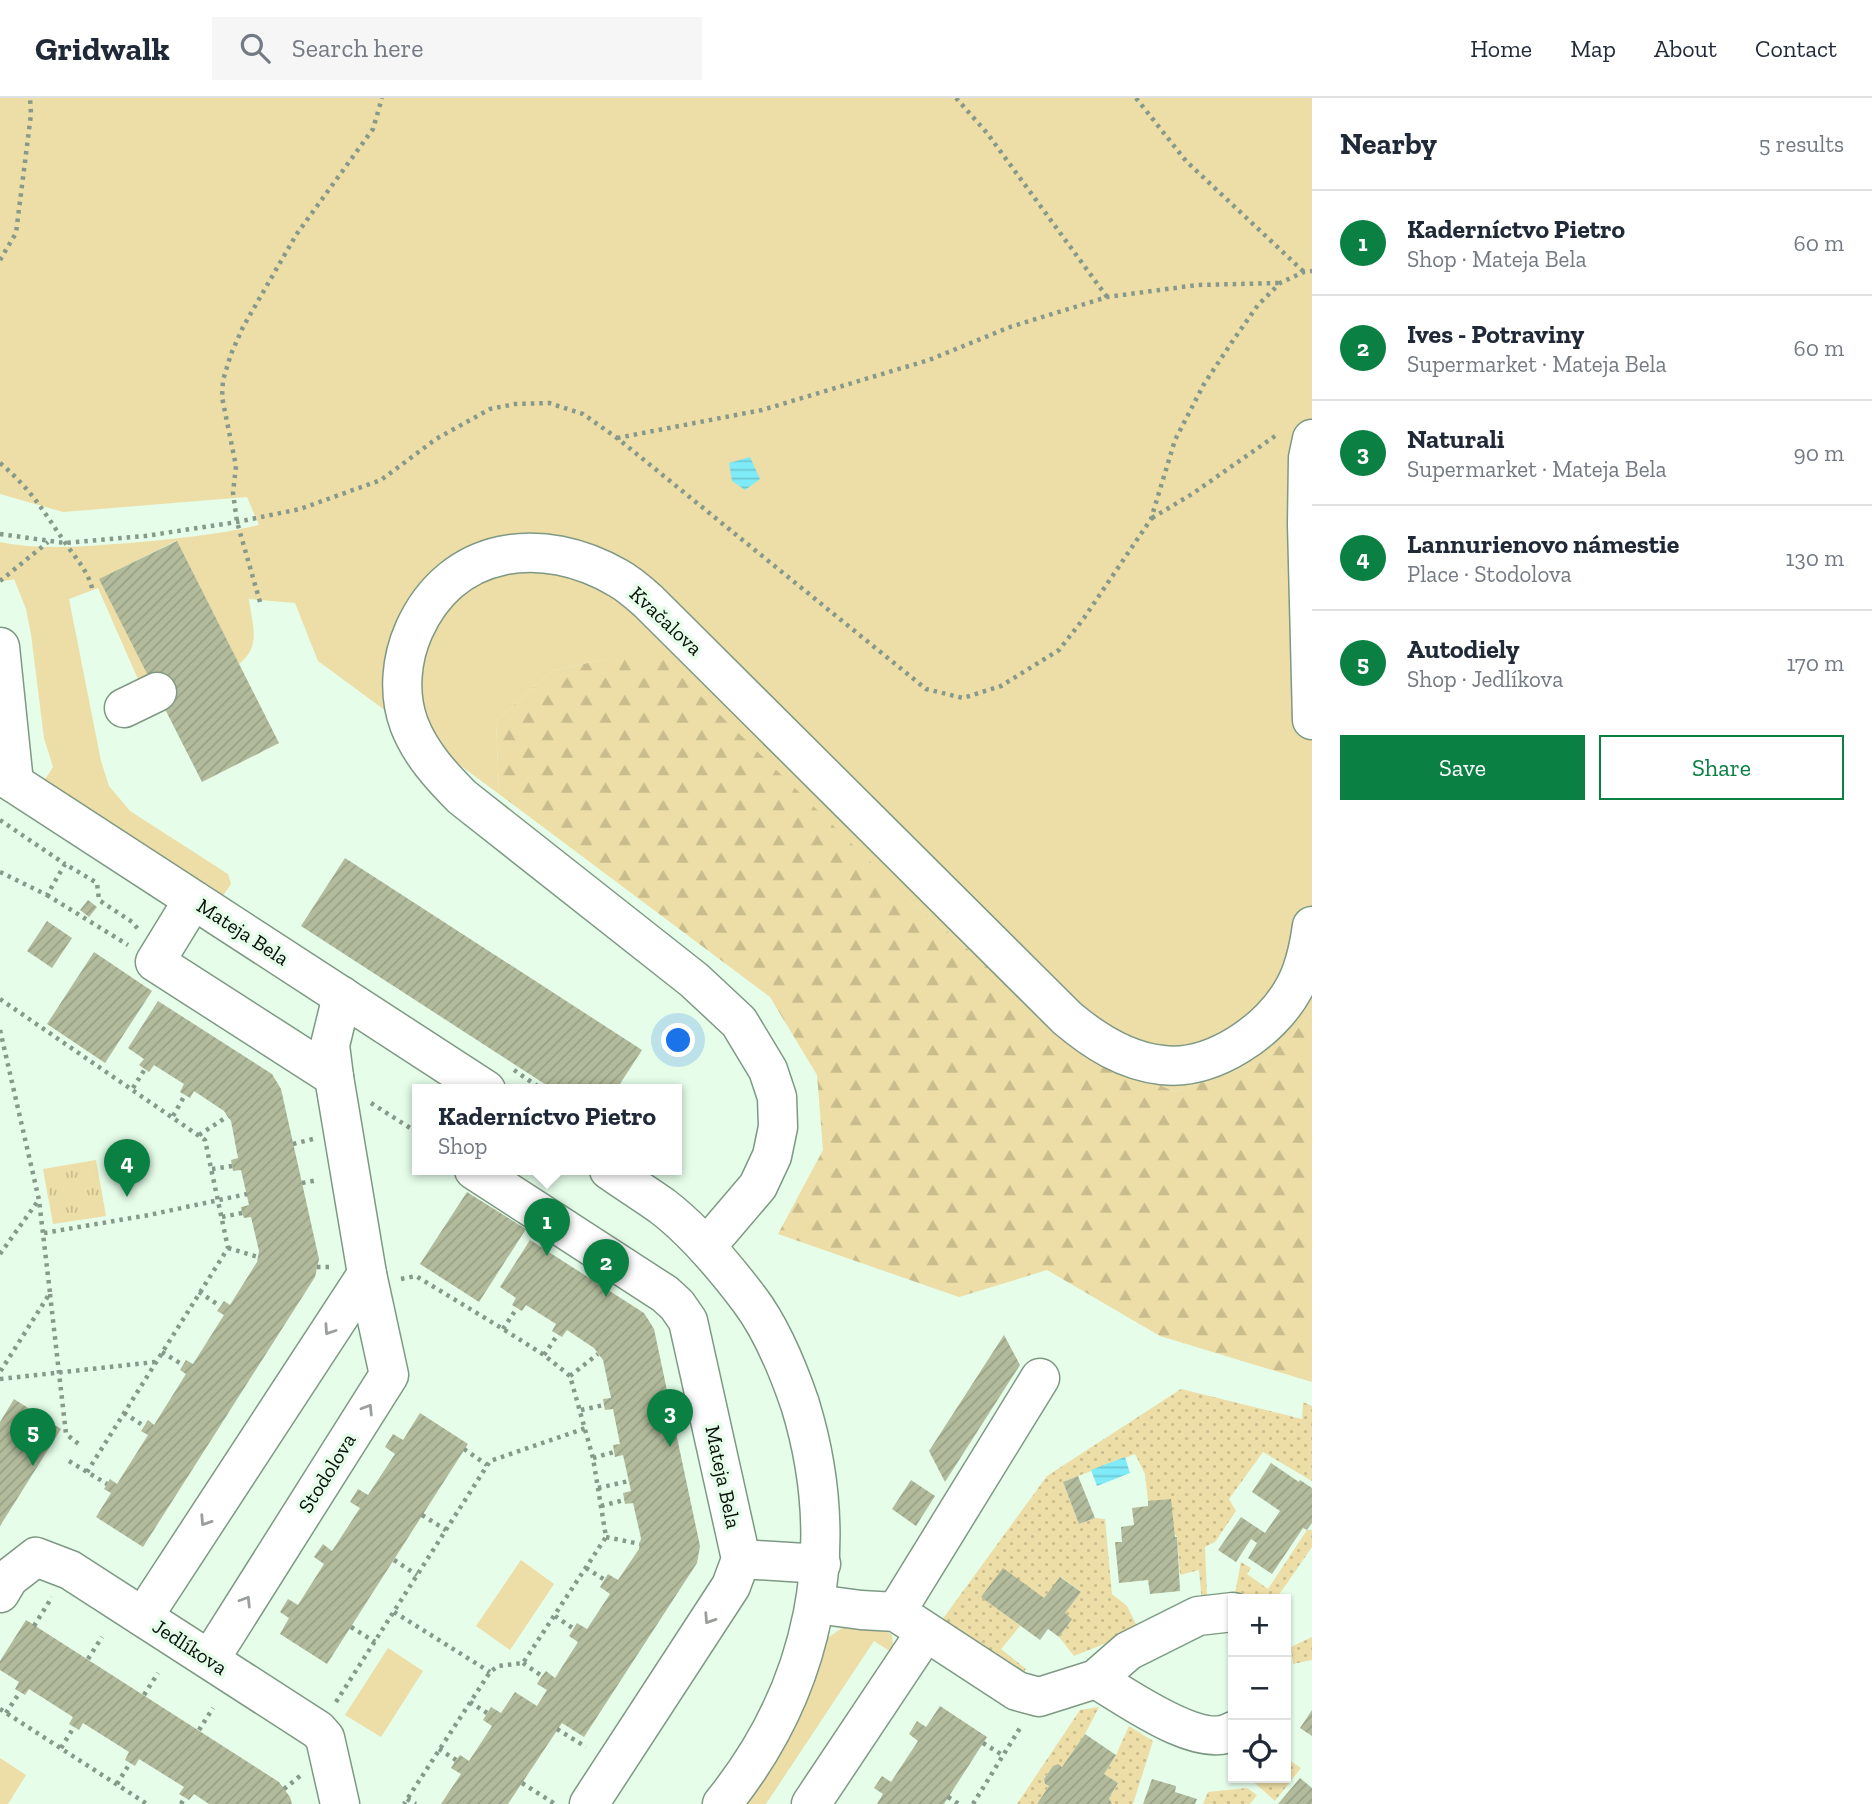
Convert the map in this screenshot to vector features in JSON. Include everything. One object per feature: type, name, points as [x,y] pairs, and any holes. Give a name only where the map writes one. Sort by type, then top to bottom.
[{"type":"street","points":[[1298,435],[1308,458],[1312,720]]},
{"type":"street","name":"Kvačalova","points":[[706,1247],[758,1186],[772,1156],[778,1127],[777,1097],[768,1070],[739,1021],[694,980],[462,797],[439,773],[421,748],[409,723],[403,698],[403,670],[408,643],[419,619],[436,594],[453,577],[474,564],[495,556],[541,554],[596,567],[620,579],[648,601],[1067,1018],[1090,1038],[1112,1050],[1137,1060],[1163,1065],[1188,1064],[1234,1047],[1271,1019],[1293,990],[1305,960],[1312,926]]},
{"type":"street","points":[[0,647],[7,778]]},
{"type":"street","name":"Mateja Bela","points":[[7,778],[476,1084]]},
{"type":"street","points":[[193,900],[160,954],[334,1077]]},
{"type":"street","name":"Stodolova","points":[[210,1659],[389,1375],[380,1277],[334,1077],[330,1045],[342,996]]},
{"type":"street","name":"Mateja Bela","points":[[492,1175],[524,1184],[666,1294],[688,1321],[741,1559]]},
{"type":"street","points":[[616,1175],[664,1208],[706,1247],[751,1301],[776,1346],[794,1387],[808,1430],[818,1482],[821,1564],[816,1604],[797,1673],[773,1730],[754,1764],[722,1804]]},
{"type":"street","points":[[143,1617],[380,1277]]},
{"type":"street","points":[[811,1804],[1040,1378]]},
{"type":"street","name":"Jedlíkova","points":[[0,1593],[9,1578],[36,1557],[70,1570],[318,1730]]},
{"type":"street","points":[[589,1804],[731,1586],[741,1559],[821,1564]]},
{"type":"street","points":[[816,1604],[861,1610],[910,1622],[1017,1691],[1038,1697],[1096,1679],[1128,1651],[1198,1616],[1228,1613]]},
{"type":"street","points":[[1096,1679],[1166,1721],[1185,1729],[1196,1733],[1228,1734]]},
{"type":"street","points":[[318,1730],[325,1738],[340,1804]]},
{"type":"path","points":[[0,260],[16,233],[31,114],[30,98]]},
{"type":"path","points":[[956,98],[987,133],[1107,296]]},
{"type":"path","points":[[1136,98],[1185,161],[1304,272]]},
{"type":"path","points":[[260,602],[237,522],[233,493],[236,466],[222,397],[223,380],[243,327],[296,235],[373,129],[383,99]]},
{"type":"path","points":[[0,534],[48,542],[145,536],[300,509],[381,480],[436,439],[490,409],[515,404],[549,403],[583,414],[617,438],[926,689],[963,698],[1001,687],[1059,650],[1151,519],[1175,440],[1204,384],[1258,305],[1280,283],[1312,271]]},
{"type":"path","points":[[617,438],[762,410],[929,360],[1010,327],[1107,296],[1197,285],[1280,283]]},
{"type":"path","points":[[1151,519],[1224,473],[1298,435]]},
{"type":"path","points":[[0,463],[20,480],[41,505],[90,577],[93,592]]},
{"type":"path","points":[[0,581],[48,542]]},
{"type":"path","points":[[0,820],[97,883],[99,900],[132,922],[160,954]]},
{"type":"path","points":[[47,895],[65,864]]},
{"type":"path","points":[[0,872],[160,954]]},
{"type":"path","points":[[0,999],[205,1140],[228,1248],[87,1472]]},
{"type":"path","points":[[0,1030],[39,1200],[66,1434],[80,1445]]},
{"type":"path","points":[[133,1088],[145,1069]]},
{"type":"path","points":[[173,1116],[185,1095]]},
{"type":"path","points":[[199,1135],[228,1116]]},
{"type":"path","points":[[293,1143],[307,1140]]},
{"type":"path","points":[[212,1169],[232,1166]]},
{"type":"path","points":[[302,1183],[313,1181]]},
{"type":"path","points":[[44,1233],[149,1216],[247,1194]]},
{"type":"path","points":[[0,1254],[39,1200]]},
{"type":"path","points":[[222,1217],[242,1213]]},
{"type":"path","points":[[228,1248],[258,1257]]},
{"type":"path","points":[[380,1277],[416,1276],[544,1355],[570,1376],[582,1410],[593,1458],[606,1537],[523,1664]]},
{"type":"path","points":[[199,1292],[220,1306]]},
{"type":"path","points":[[0,1372],[50,1293]]},
{"type":"path","points":[[503,1329],[517,1308]]},
{"type":"path","points":[[544,1355],[558,1334]]},
{"type":"path","points":[[162,1352],[183,1365]]},
{"type":"path","points":[[570,1376],[598,1354]]},
{"type":"path","points":[[0,1379],[155,1362]]},
{"type":"path","points":[[582,1410],[604,1405]]},
{"type":"path","points":[[124,1413],[144,1426]]},
{"type":"path","points":[[318,1730],[489,1461],[586,1429]]},
{"type":"path","points":[[464,1449],[487,1465]]},
{"type":"path","points":[[593,1458],[614,1452]]},
{"type":"path","points":[[69,1461],[107,1485]]},
{"type":"path","points":[[598,1488],[629,1481]]},
{"type":"path","points":[[601,1506],[624,1500]]},
{"type":"path","points":[[422,1515],[446,1530]]},
{"type":"path","points":[[606,1537],[640,1544]]},
{"type":"path","points":[[394,1560],[418,1575]]},
{"type":"path","points":[[586,1568],[605,1580]]},
{"type":"path","points":[[394,1612],[490,1672]]},
{"type":"path","points":[[555,1616],[574,1629]]},
{"type":"path","points":[[351,1627],[375,1642]]},
{"type":"path","points":[[88,1660],[102,1637]]},
{"type":"path","points":[[404,1804],[490,1672],[498,1666],[523,1664],[542,1676]]},
{"type":"path","points":[[144,1695],[158,1673]]},
{"type":"path","points":[[6,1713],[20,1692]]},
{"type":"path","points":[[470,1702],[487,1713]]},
{"type":"path","points":[[199,1730],[213,1708]]},
{"type":"path","points":[[0,1709],[147,1804]]},
{"type":"path","points":[[973,1804],[1021,1729],[1010,1721]]},
{"type":"path","points":[[61,1748],[74,1727]]},
{"type":"path","points":[[558,1729],[573,1738]]},
{"type":"path","points":[[983,1743],[1004,1756]]},
{"type":"path","points":[[439,1749],[456,1760]]},
{"type":"path","points":[[117,1784],[130,1763]]},
{"type":"path","points":[[284,1789],[300,1776]]},
{"type":"path","points":[[522,1783],[555,1804]]},
{"type":"path","points":[[181,1804],[185,1797]]},
{"type":"path","points":[[948,1797],[959,1804]]},
{"type":"path","points":[[408,1798],[416,1804]]},
{"type":"green space","points":[[0,98],[1312,98],[1312,1015],[1263,1061],[1176,1092],[1097,1059],[904,895],[606,659],[552,671],[496,721],[499,794],[318,661],[295,603],[249,599],[253,642],[251,650],[239,664],[176,541],[100,579],[151,680],[141,686],[98,588],[69,599],[101,761],[109,786],[130,811],[228,874],[231,884],[222,897],[44,781],[53,767],[44,738],[31,634],[26,609],[14,579],[0,582],[0,542],[49,547],[97,545],[195,536],[259,525],[247,497],[63,512],[0,494]]},
{"type":"green space","points":[[661,657],[904,895],[1097,1059],[1176,1092],[1263,1061],[1312,1015],[1312,1382],[1160,1336],[1047,1270],[959,1297],[778,1234],[823,1150],[817,1075],[770,997],[499,794],[496,721],[552,671],[606,659]]},
{"type":"green space","points":[[96,1160],[106,1216],[53,1224],[43,1169]]},
{"type":"green space","points":[[1181,1389],[1302,1419],[1303,1402],[1312,1406],[1312,1481],[1263,1452],[1229,1499],[1236,1511],[1215,1542],[1205,1547],[1207,1595],[1202,1604],[1199,1570],[1180,1575],[1177,1537],[1148,1501],[1145,1474],[1135,1454],[1063,1482],[1079,1524],[1095,1518],[1105,1519],[1112,1594],[1127,1606],[1139,1630],[1074,1656],[1059,1637],[1072,1619],[1065,1613],[1081,1592],[1061,1577],[1044,1598],[982,1597],[1020,1626],[1001,1649],[1026,1669],[1020,1677],[942,1620],[1047,1476]]},
{"type":"green space","points":[[1307,1530],[1312,1530],[1312,1547],[1279,1594],[1235,1594],[1241,1562],[1251,1568],[1247,1574],[1268,1589]]},
{"type":"green space","points":[[521,1560],[554,1584],[510,1650],[476,1626]]},
{"type":"green space","points":[[881,1627],[892,1635],[894,1654],[874,1641],[766,1804],[744,1804],[772,1766],[794,1726],[812,1684],[826,1639],[842,1628]]},
{"type":"green space","points":[[1312,1637],[1312,1660],[1293,1664],[1291,1647]]},
{"type":"green space","points":[[388,1648],[423,1671],[381,1737],[345,1715]]},
{"type":"green space","points":[[1099,1707],[1085,1734],[1062,1767],[1053,1766],[1044,1779],[1049,1786],[1037,1804],[1017,1804],[1080,1710]]},
{"type":"green space","points":[[1129,1726],[1153,1741],[1133,1804],[1111,1804],[1109,1798],[1118,1783],[1104,1774]]},
{"type":"green space","points":[[0,1758],[26,1775],[8,1804],[0,1804]]},
{"type":"green space","points":[[1291,1761],[1301,1768],[1291,1781]]},
{"type":"green space","points":[[1255,1783],[1289,1783],[1275,1801]]},
{"type":"green space","points":[[1247,1788],[1257,1795],[1250,1804],[1203,1804],[1208,1792]]},
{"type":"water","points":[[750,457],[760,479],[745,490],[732,481],[729,463]]},
{"type":"water","points":[[1125,1457],[1130,1473],[1097,1486],[1091,1470]]},
{"type":"building","points":[[177,541],[279,743],[202,782],[99,579]]},
{"type":"building","points":[[345,858],[642,1050],[620,1084],[545,1084],[301,926]]},
{"type":"building","points":[[88,900],[97,907],[89,917],[80,910]]},
{"type":"building","points":[[47,921],[72,938],[52,968],[27,951]]},
{"type":"building","points":[[94,952],[152,991],[105,1063],[47,1024]]},
{"type":"building","points":[[158,1001],[272,1074],[281,1089],[319,1259],[315,1277],[143,1547],[96,1517],[111,1493],[104,1489],[110,1479],[117,1484],[148,1435],[141,1431],[148,1420],[154,1425],[186,1374],[180,1370],[186,1360],[193,1364],[224,1315],[217,1311],[224,1301],[230,1305],[257,1262],[259,1251],[251,1217],[244,1218],[242,1213],[241,1207],[249,1205],[241,1170],[233,1171],[231,1160],[238,1158],[231,1121],[224,1111],[194,1091],[190,1098],[180,1092],[184,1084],[154,1065],[149,1072],[139,1065],[144,1059],[128,1048]]},
{"type":"building","points":[[467,1192],[526,1229],[479,1302],[420,1264]]},
{"type":"building","points":[[530,1240],[644,1313],[654,1329],[700,1546],[697,1563],[584,1737],[562,1723],[508,1804],[441,1804],[461,1774],[451,1768],[456,1760],[460,1755],[469,1761],[492,1726],[483,1720],[491,1707],[501,1713],[515,1692],[537,1706],[547,1690],[537,1684],[546,1671],[555,1678],[578,1642],[569,1636],[577,1623],[587,1629],[610,1594],[600,1587],[608,1574],[618,1580],[639,1549],[641,1538],[633,1503],[625,1504],[623,1493],[631,1491],[623,1455],[615,1457],[613,1445],[620,1444],[613,1409],[605,1410],[603,1399],[611,1398],[603,1360],[594,1348],[567,1330],[562,1337],[552,1331],[556,1324],[526,1305],[522,1311],[512,1305],[516,1298],[500,1287]]},
{"type":"building","points":[[1004,1335],[1020,1365],[945,1482],[929,1451]]},
{"type":"building","points":[[14,1399],[61,1429],[0,1526],[0,1422]]},
{"type":"building","points":[[420,1413],[468,1444],[327,1664],[280,1634],[289,1618],[280,1612],[288,1599],[298,1605],[324,1564],[314,1557],[323,1544],[332,1551],[360,1508],[350,1502],[358,1489],[368,1495],[395,1454],[385,1447],[393,1434],[403,1440]]},
{"type":"building","points":[[1271,1463],[1312,1488],[1312,1523],[1307,1530],[1303,1528],[1272,1574],[1248,1558],[1257,1543],[1251,1539],[1236,1562],[1218,1550],[1241,1517],[1265,1533],[1280,1511],[1252,1492]]},
{"type":"building","points":[[1078,1476],[1095,1518],[1079,1524],[1063,1482]]},
{"type":"building","points":[[911,1480],[935,1496],[916,1526],[892,1509]]},
{"type":"building","points":[[1171,1499],[1177,1537],[1180,1591],[1150,1594],[1148,1580],[1119,1583],[1115,1542],[1122,1542],[1121,1527],[1134,1525],[1132,1508],[1148,1506],[1148,1501]]},
{"type":"building","points":[[1003,1568],[1044,1598],[1060,1577],[1081,1592],[1065,1613],[1072,1619],[1059,1637],[1048,1629],[1040,1640],[981,1597]]},
{"type":"building","points":[[26,1620],[279,1782],[292,1804],[209,1804],[194,1794],[189,1800],[179,1794],[184,1787],[139,1759],[135,1766],[125,1760],[129,1752],[83,1723],[79,1730],[69,1724],[73,1717],[29,1689],[25,1695],[15,1689],[19,1682],[0,1670],[0,1661]]},
{"type":"building","points":[[940,1706],[987,1737],[944,1804],[877,1804],[883,1794],[874,1788],[882,1776],[891,1782],[918,1741],[909,1734],[917,1721],[926,1727]]},
{"type":"building","points":[[1312,1710],[1312,1736],[1300,1728]]},
{"type":"building","points":[[1085,1734],[1116,1755],[1104,1774],[1118,1783],[1109,1798],[1112,1804],[1037,1804],[1049,1786],[1044,1779],[1053,1766],[1058,1764],[1062,1767]]},
{"type":"building","points":[[1300,1778],[1312,1788],[1312,1804],[1278,1804]]},
{"type":"building","points":[[1152,1779],[1176,1786],[1175,1792],[1197,1799],[1195,1804],[1143,1804]]},
{"type":"place","name":"Lannurienovo námestie","points":[[127,1197]]},
{"type":"place","name":"Kaderníctvo Pietro","points":[[547,1256]]},
{"type":"place","name":"Ives - Potraviny","points":[[606,1297]]},
{"type":"place","name":"Naturali","points":[[670,1447]]},
{"type":"place","name":"Autodiely","points":[[33,1466]]}]
